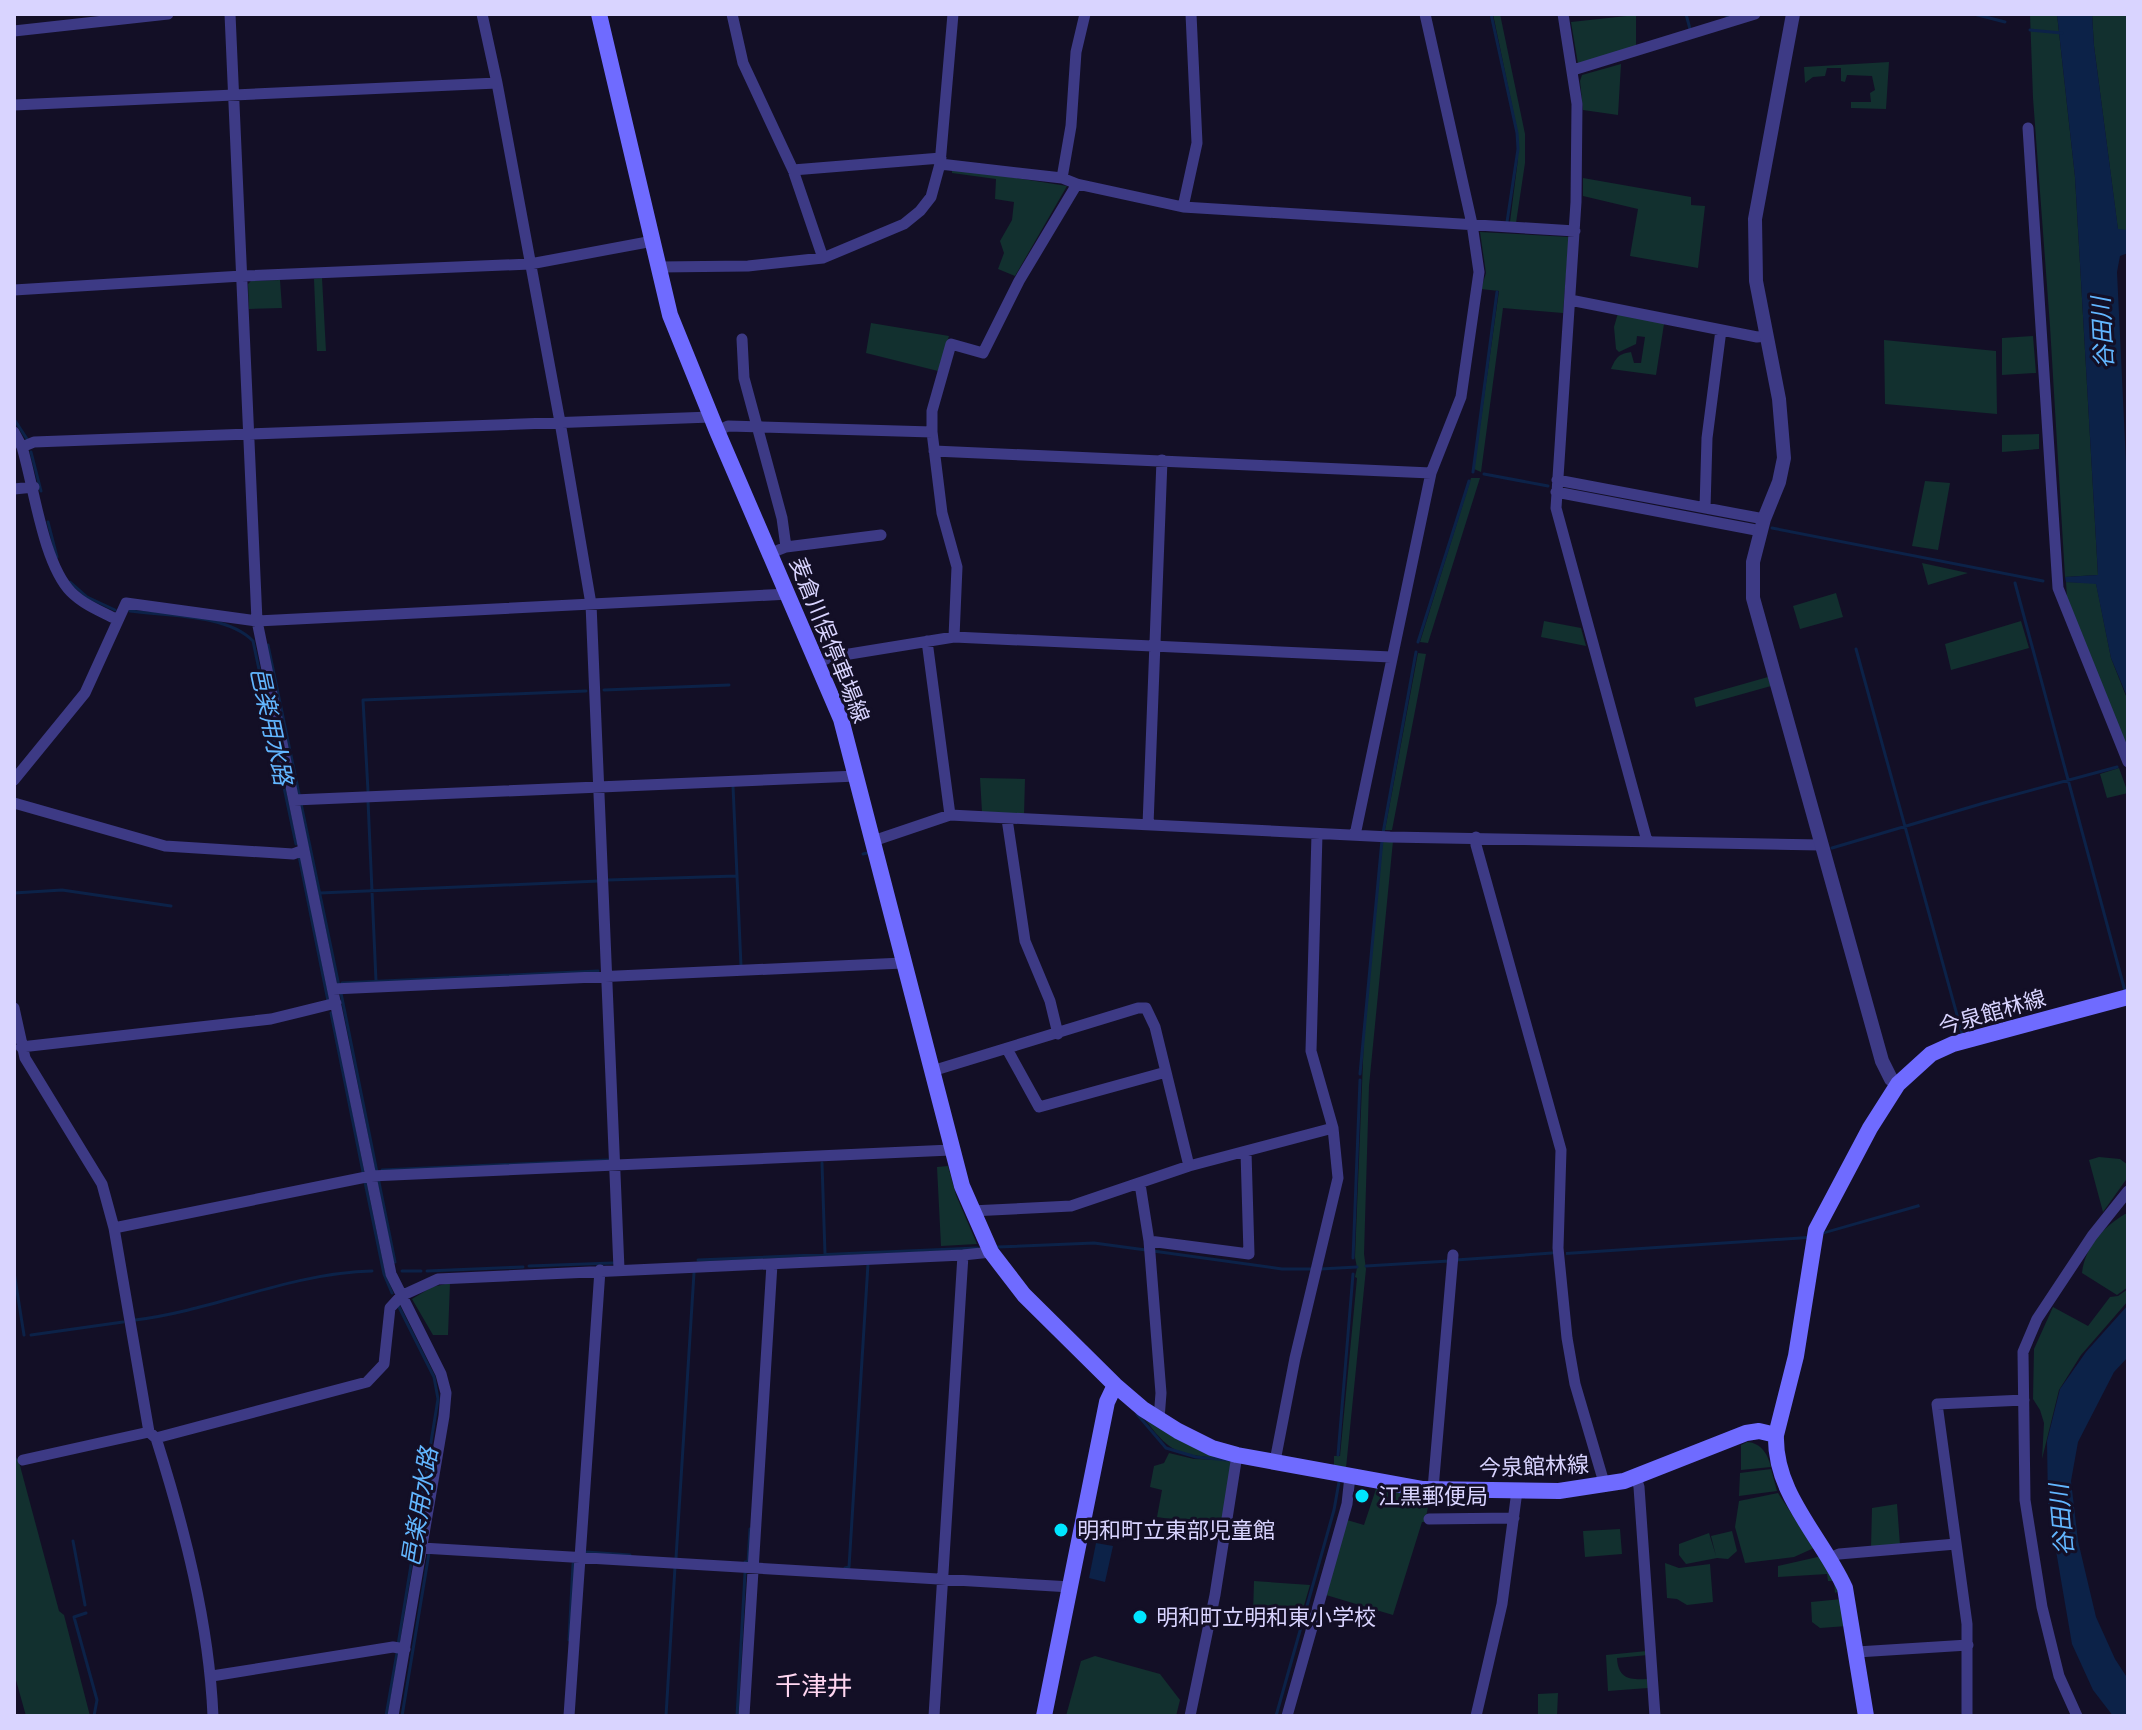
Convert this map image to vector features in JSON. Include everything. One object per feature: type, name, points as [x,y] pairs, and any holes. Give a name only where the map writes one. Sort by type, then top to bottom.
[{"type":"main road","name":"麦倉川俣停車場線","points":[[599,14],[670,315],[714,424],[778,550],[789,594],[838,709],[951,1150],[971,1211],[991,1252],[1024,1295],[1115,1385]]},
{"type":"main road","name":"今泉館林線","points":[[1115,1385],[1159,1419],[1196,1441],[1237,1455],[1433,1489],[1559,1491],[1605,1486],[1636,1477],[1746,1433],[1759,1431],[1776,1435],[1801,1329],[1813,1240],[1870,1128],[1898,1084],[1920,1062],[1941,1048],[2128,997]]},
{"type":"main road","points":[[1044,1716],[1107,1402],[1115,1385]]},
{"type":"main road","points":[[1776,1435],[1777,1461],[1783,1482],[1845,1588],[1866,1716]]},
{"type":"street","points":[[14,31],[168,14]]},
{"type":"street","points":[[230,14],[257,621],[391,1274],[441,1374],[446,1393],[422,1548],[400,1648],[393,1716]]},
{"type":"street","points":[[482,14],[560,422],[591,604],[619,1269]]},
{"type":"street","points":[[732,14],[746,72],[793,170],[823,258]]},
{"type":"street","points":[[659,267],[748,266],[823,258],[904,224],[920,211],[931,197],[940,161],[953,14]]},
{"type":"street","points":[[1062,178],[1071,126],[1076,52],[1085,14]]},
{"type":"street","points":[[1183,207],[1197,143],[1191,14]]},
{"type":"street","points":[[1355,835],[1431,473],[1461,397],[1479,272],[1472,224],[1425,14]]},
{"type":"street","points":[[1563,14],[1577,112],[1575,231],[1556,486],[1557,519],[1647,841]]},
{"type":"street","points":[[1573,70],[1755,14]]},
{"type":"street","points":[[1793,14],[1755,219],[1756,281],[1779,399],[1784,458],[1753,562],[1753,598],[1882,1061],[1891,1079],[1898,1084]]},
{"type":"street","points":[[14,105],[497,83]]},
{"type":"street","points":[[2028,128],[2058,588],[2128,762]]},
{"type":"street","points":[[793,170],[940,161],[1062,178],[1183,207],[1575,231]]},
{"type":"street","points":[[954,637],[957,567],[942,513],[932,411],[951,344],[983,353],[1019,281],[1077,184]]},
{"type":"street","points":[[14,290],[242,276],[530,264],[653,241]]},
{"type":"street","points":[[1570,300],[1766,336]]},
{"type":"street","points":[[1705,508],[1707,438],[1721,330]]},
{"type":"street","points":[[742,339],[744,378],[782,518],[778,550],[881,535]]},
{"type":"street","points":[[22,447],[34,442],[701,419],[714,424],[757,428],[932,432]]},
{"type":"street","points":[[14,432],[22,447],[56,571],[84,603],[118,620]]},
{"type":"street","points":[[934,451],[1431,473]]},
{"type":"street","points":[[1148,825],[1162,460]]},
{"type":"street","points":[[1556,486],[1763,525]]},
{"type":"street","points":[[1556,486],[1705,508],[1763,525]]},
{"type":"street","points":[[14,489],[34,487]]},
{"type":"street","points":[[14,780],[85,693],[126,603],[257,621],[789,594]]},
{"type":"street","points":[[818,662],[831,657],[954,637],[1391,657]]},
{"type":"street","points":[[927,641],[950,815]]},
{"type":"street","points":[[294,800],[857,776]]},
{"type":"street","points":[[14,803],[165,846],[293,854],[304,850]]},
{"type":"street","points":[[873,841],[950,815],[1317,834],[1821,845]]},
{"type":"street","points":[[1007,819],[1025,941],[1050,1001],[1058,1034]]},
{"type":"street","points":[[1275,1461],[1295,1358],[1337,1190],[1338,1165],[1333,1128],[1311,1054],[1317,834]]},
{"type":"street","points":[[1476,837],[1561,1150],[1558,1248],[1567,1338],[1575,1384],[1605,1486]]},
{"type":"street","points":[[333,989],[903,963]]},
{"type":"street","points":[[21,1047],[271,1019],[336,1003]]},
{"type":"street","points":[[14,1008],[21,1047],[31,1069],[102,1184],[114,1228],[152,1435],[181,1517],[212,1676],[213,1716]]},
{"type":"street","points":[[932,1071],[1146,1008],[1155,1027],[1189,1166]]},
{"type":"street","points":[[1007,1049],[1039,1107],[1166,1072]]},
{"type":"street","points":[[971,1211],[1071,1206],[1189,1166],[1333,1128]]},
{"type":"street","points":[[114,1228],[371,1176],[951,1150]]},
{"type":"street","points":[[1149,1241],[1249,1254],[1246,1152]]},
{"type":"street","points":[[1140,1184],[1149,1241],[1161,1393],[1159,1419]]},
{"type":"street","points":[[2077,1716],[2059,1676],[2042,1607],[2025,1500],[2023,1352],[2037,1319],[2092,1236],[2128,1191]]},
{"type":"street","points":[[23,1460],[152,1435],[367,1382],[384,1364],[388,1314],[393,1304],[401,1296],[438,1279],[991,1252]]},
{"type":"street","points":[[934,1716],[963,1255]]},
{"type":"street","points":[[1433,1489],[1453,1255]]},
{"type":"street","points":[[744,1716],[772,1264]]},
{"type":"street","points":[[569,1716],[600,1270]]},
{"type":"street","points":[[1967,1716],[1967,1624],[1937,1404],[2024,1400]]},
{"type":"street","points":[[1190,1716],[1215,1595],[1237,1455]]},
{"type":"street","points":[[1287,1716],[1347,1504],[1350,1476]]},
{"type":"street","points":[[1636,1477],[1655,1716]]},
{"type":"street","points":[[1476,1716],[1502,1604],[1517,1491]]},
{"type":"street","points":[[1429,1519],[1514,1518]]},
{"type":"street","points":[[1829,1558],[1839,1554],[1956,1544]]},
{"type":"street","points":[[422,1548],[1071,1587]]},
{"type":"street","points":[[1857,1652],[1968,1645]]},
{"type":"street","points":[[212,1676],[400,1648]]},
{"type":"green space","points":[[1493,14],[1500,14],[1525,134],[1525,163],[1516,223],[1510,222],[1518,134]]},
{"type":"green space","points":[[2030,14],[2057,14],[2075,177],[2098,575],[2065,577]]},
{"type":"green space","points":[[2092,14],[2128,14],[2128,230],[2118,230]]},
{"type":"green space","points":[[1636,15],[1636,46],[1578,64],[1571,22]]},
{"type":"green space","points":[[1889,62],[1886,109],[1851,108],[1851,102],[1871,102],[1870,93],[1875,90],[1872,76],[1847,75],[1845,82],[1841,81],[1841,68],[1827,68],[1825,76],[1813,77],[1805,83],[1804,67]]},
{"type":"green space","points":[[1621,64],[1618,115],[1583,110],[1582,75]]},
{"type":"green space","points":[[952,168],[1067,186],[1015,276],[998,269],[1004,253],[1000,241],[1012,220],[1014,202],[995,199],[996,179],[952,173]]},
{"type":"green space","points":[[1583,178],[1691,197],[1691,205],[1705,206],[1698,268],[1630,256],[1638,209],[1583,196]]},
{"type":"green space","points":[[1480,232],[1569,237],[1563,313],[1503,308],[1481,472],[1474,469],[1499,291],[1481,289],[1486,273]]},
{"type":"green space","points":[[322,278],[326,351],[317,351],[314,279]]},
{"type":"green space","points":[[280,280],[282,308],[249,309],[248,284],[251,281]]},
{"type":"green space","points":[[1618,313],[1664,324],[1656,375],[1611,369],[1618,357],[1631,352],[1634,363],[1641,363],[1645,337],[1637,336],[1636,344],[1619,352],[1614,327]]},
{"type":"green space","points":[[871,323],[949,336],[938,371],[866,353]]},
{"type":"green space","points":[[2033,336],[2036,373],[2002,375],[2002,338]]},
{"type":"green space","points":[[1884,340],[1996,351],[1997,414],[1885,404]]},
{"type":"green space","points":[[2039,434],[2039,449],[2002,452],[2002,435]]},
{"type":"green space","points":[[1471,478],[1480,478],[1428,643],[1420,642]]},
{"type":"green space","points":[[1925,481],[1950,483],[1938,550],[1912,546]]},
{"type":"green space","points":[[1922,563],[1968,573],[1928,585]]},
{"type":"green space","points":[[2066,582],[2096,583],[2111,658],[2128,701],[2128,757],[2068,613]]},
{"type":"green space","points":[[1836,593],[1843,617],[1800,629],[1793,606]]},
{"type":"green space","points":[[1544,621],[1581,628],[1586,646],[1541,637]]},
{"type":"green space","points":[[2021,621],[2029,648],[1951,670],[1945,644]]},
{"type":"green space","points":[[1418,653],[1426,654],[1392,830],[1385,830]]},
{"type":"green space","points":[[1768,677],[1771,686],[1696,707],[1694,698]]},
{"type":"green space","points":[[2119,768],[2128,793],[2107,798],[2100,774]]},
{"type":"green space","points":[[980,778],[1025,779],[1024,815],[982,812]]},
{"type":"green space","points":[[1383,840],[1393,841],[1369,1086],[1366,1269],[1346,1468],[1334,1466],[1334,1456],[1340,1456],[1357,1278],[1355,1257],[1364,1037]]},
{"type":"green space","points":[[2099,1157],[2120,1159],[2128,1165],[2128,1177],[2103,1212],[2089,1160]]},
{"type":"green space","points":[[948,1166],[956,1195],[977,1244],[941,1246],[937,1167]]},
{"type":"green space","points":[[2128,1214],[2128,1287],[2117,1295],[2082,1273],[2096,1239]]},
{"type":"green space","points":[[450,1283],[448,1335],[433,1335],[412,1299],[432,1287]]},
{"type":"green space","points":[[2128,1289],[2128,1301],[2081,1355],[2059,1390],[2042,1459],[2044,1423],[2033,1399],[2034,1349],[2053,1307],[2088,1326],[2110,1297]]},
{"type":"green space","points":[[1141,1414],[1231,1460],[1222,1527],[1157,1517],[1162,1490],[1150,1487],[1154,1466],[1164,1463],[1169,1453],[1194,1459],[1228,1460],[1186,1454],[1169,1446]]},
{"type":"green space","points":[[1747,1442],[1764,1450],[1771,1467],[1741,1470],[1741,1445]]},
{"type":"green space","points":[[14,1454],[19,1462],[59,1611],[64,1615],[90,1716],[26,1716],[14,1673]]},
{"type":"green space","points":[[1771,1469],[1777,1491],[1739,1496],[1740,1473]]},
{"type":"green space","points":[[1376,1489],[1430,1497],[1425,1522],[1422,1522],[1393,1615],[1326,1595],[1347,1520],[1364,1525]]},
{"type":"green space","points":[[1778,1493],[1814,1548],[1794,1557],[1745,1563],[1735,1527],[1739,1501]]},
{"type":"green space","points":[[1897,1504],[1900,1545],[1871,1548],[1872,1508]]},
{"type":"green space","points":[[1620,1529],[1622,1554],[1585,1557],[1583,1531]]},
{"type":"green space","points":[[1732,1531],[1737,1551],[1728,1559],[1686,1564],[1679,1555],[1679,1544],[1709,1533],[1716,1556],[1711,1536]]},
{"type":"green space","points":[[1822,1556],[1839,1591],[1835,1593],[1834,1581],[1828,1581],[1827,1574],[1778,1577],[1778,1566]]},
{"type":"green space","points":[[1665,1563],[1679,1568],[1710,1564],[1713,1602],[1687,1605],[1667,1598]]},
{"type":"green space","points":[[1254,1581],[1310,1585],[1298,1626],[1253,1615]]},
{"type":"green space","points":[[1842,1599],[1847,1626],[1820,1628],[1812,1622],[1811,1602]]},
{"type":"green space","points":[[1647,1651],[1648,1655],[1617,1658],[1620,1670],[1626,1677],[1648,1679],[1648,1688],[1608,1691],[1606,1655]]},
{"type":"green space","points":[[1095,1656],[1160,1674],[1180,1700],[1176,1716],[1066,1716],[1081,1661]]},
{"type":"green space","points":[[1558,1693],[1557,1716],[1538,1716],[1538,1694]]},
{"type":"water","name":"谷田川","points":[[2057,14],[2092,14],[2118,229],[2128,230],[2128,253],[2120,256],[2117,272],[2128,505],[2128,699],[2111,658],[2096,584],[2066,582],[2065,577],[2098,575],[2075,177]]},
{"type":"water","points":[[1919,1204],[1920,1207],[1807,1239],[1566,1255],[1566,1252],[1808,1236]]},
{"type":"water","name":"谷田川","points":[[2128,1305],[2128,1357],[2114,1372],[2078,1442],[2071,1481],[2078,1541],[2096,1617],[2128,1679],[2128,1716],[2113,1716],[2093,1690],[2072,1644],[2048,1504],[2047,1441],[2060,1389],[2086,1352]]},
{"type":"water","points":[[1096,1543],[1113,1546],[1105,1582],[1089,1578]]},
{"type":"waterway","points":[[1491,14],[1517,133],[1518,149],[1507,222]]},
{"type":"waterway","points":[[1686,14],[1690,29]]},
{"type":"waterway","points":[[1727,17],[1736,14]]},
{"type":"waterway","points":[[1974,14],[2005,22]]},
{"type":"waterway","points":[[2030,30],[2062,33]]},
{"type":"waterway","points":[[1473,472],[1497,292]]},
{"type":"waterway","name":"邑楽用水路","points":[[14,419],[27,439]]},
{"type":"waterway","name":"邑楽用水路","points":[[31,452],[41,491]]},
{"type":"waterway","points":[[1484,474],[1548,486]]},
{"type":"waterway","points":[[1418,642],[1469,481]]},
{"type":"waterway","name":"邑楽用水路","points":[[48,522],[57,557]]},
{"type":"waterway","points":[[1772,528],[2043,581]]},
{"type":"waterway","name":"邑楽用水路","points":[[70,582],[87,597],[115,610]]},
{"type":"waterway","points":[[2015,583],[2125,991]]},
{"type":"waterway","name":"邑楽用水路","points":[[130,611],[212,621],[242,632],[253,641],[296,844]]},
{"type":"waterway","points":[[268,645],[339,986]]},
{"type":"waterway","points":[[1856,649],[1962,1033]]},
{"type":"waterway","points":[[1383,833],[1416,652]]},
{"type":"waterway","points":[[604,690],[729,685]]},
{"type":"waterway","points":[[368,791],[363,700],[586,691]]},
{"type":"waterway","points":[[1832,848],[2117,767]]},
{"type":"waterway","points":[[733,786],[741,966]]},
{"type":"waterway","points":[[368,801],[376,981]]},
{"type":"waterway","points":[[1360,1074],[1382,840]]},
{"type":"waterway","points":[[863,854],[867,853]]},
{"type":"waterway","name":"邑楽用水路","points":[[299,856],[328,1001]]},
{"type":"waterway","points":[[608,880],[736,876]]},
{"type":"waterway","points":[[320,893],[599,881]]},
{"type":"waterway","points":[[14,893],[62,890],[171,906]]},
{"type":"waterway","points":[[342,983],[598,971]]},
{"type":"waterway","points":[[341,993],[395,1262]]},
{"type":"waterway","name":"邑楽用水路","points":[[331,1013],[363,1172]]},
{"type":"waterway","points":[[1353,1258],[1360,1080]]},
{"type":"waterway","points":[[382,1170],[608,1160]]},
{"type":"waterway","points":[[822,1163],[825,1254]]},
{"type":"waterway","name":"邑楽用水路","points":[[365,1182],[384,1274],[392,1293]]},
{"type":"waterway","points":[[997,1247],[1094,1243],[1146,1250]]},
{"type":"waterway","points":[[698,1260],[977,1248]]},
{"type":"waterway","points":[[1153,1251],[1282,1269],[1312,1269]]},
{"type":"waterway","points":[[1456,1260],[1552,1253]]},
{"type":"waterway","points":[[1366,1266],[1449,1261]]},
{"type":"waterway","points":[[529,1266],[613,1263]]},
{"type":"waterway","points":[[845,1568],[849,1567],[868,1264]]},
{"type":"waterway","points":[[427,1271],[523,1267]]},
{"type":"waterway","points":[[1320,1269],[1357,1267]]},
{"type":"waterway","points":[[135,1320],[312,1278],[372,1271]]},
{"type":"waterway","points":[[402,1271],[421,1271]]},
{"type":"waterway","points":[[14,1272],[24,1335]]},
{"type":"waterway","points":[[676,1558],[694,1273]]},
{"type":"waterway","points":[[1338,1455],[1353,1274]]},
{"type":"waterway","name":"邑楽用水路","points":[[398,1305],[434,1377],[438,1399],[398,1645]]},
{"type":"waterway","points":[[31,1335],[123,1322]]},
{"type":"waterway","points":[[1137,1414],[1166,1448],[1196,1457],[1228,1460]]},
{"type":"waterway","points":[[1276,1716],[1334,1510],[1339,1482]]},
{"type":"waterway","points":[[745,1562],[748,1562],[750,1529]]},
{"type":"waterway","points":[[73,1541],[85,1605]]},
{"type":"waterway","points":[[586,1552],[630,1555]]},
{"type":"waterway","points":[[402,1716],[429,1553]]},
{"type":"waterway","points":[[569,1640],[573,1564]]},
{"type":"waterway","points":[[666,1716],[675,1567]]},
{"type":"waterway","points":[[737,1716],[745,1573]]},
{"type":"waterway","points":[[86,1613],[74,1617],[97,1700],[94,1716]]},
{"type":"waterway","name":"邑楽用水路","points":[[386,1716],[397,1653]]},
{"type":"place","name":"江黒郵便局","points":[[1362,1496]]},
{"type":"place","name":"明和町立東部児童館","points":[[1061,1530]]},
{"type":"place","name":"明和町立明和東小学校","points":[[1140,1617]]},
{"type":"district","name":"千津井","points":[[814,1686]]}]
